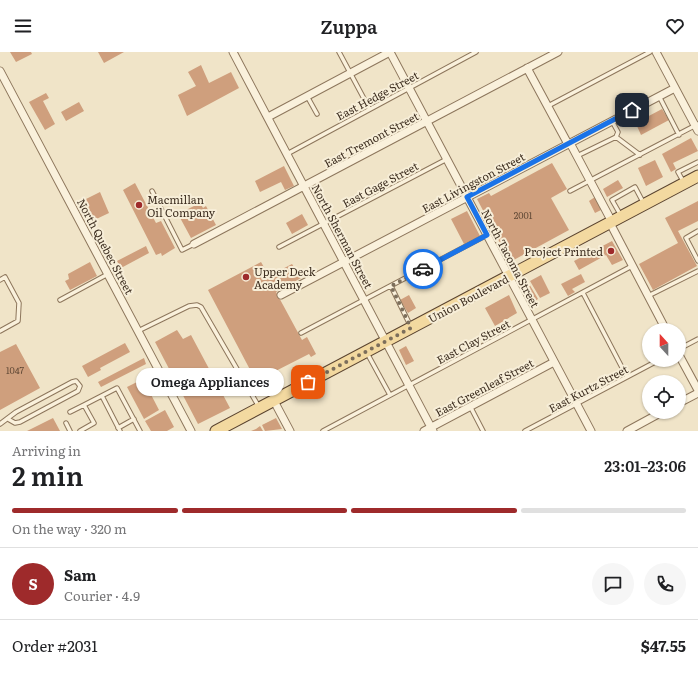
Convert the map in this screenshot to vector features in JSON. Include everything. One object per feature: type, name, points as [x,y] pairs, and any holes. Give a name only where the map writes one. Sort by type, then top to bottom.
[{"type":"main road","name":"Union Boulevard","points":[[216,431],[698,176]]},
{"type":"street","name":"North Sherman Street","points":[[233,52],[432,429]]},
{"type":"street","points":[[268,117],[390,52]]},
{"type":"street","name":"North Tacoma Street","points":[[390,52],[591,431]]},
{"type":"street","name":"East Tremont Street","points":[[194,244],[558,52]]},
{"type":"street","points":[[656,52],[697,127]]},
{"type":"street","points":[[527,68],[614,221],[632,266],[662,323]]},
{"type":"street","name":"North Quebec Street","points":[[0,71],[191,431]]},
{"type":"street","name":"East Livingston Street","points":[[281,295],[675,88]]},
{"type":"street","name":"East Greenleaf Street","points":[[424,431],[432,429],[470,406],[554,362]]},
{"type":"street","points":[[685,367],[698,392],[686,399]]},
{"type":"street","points":[[274,401],[290,431]]},
{"type":"street","points":[[627,431],[649,419]]},
{"type":"lane","points":[[339,52],[369,108]]},
{"type":"lane","name":"East Hedge Street","points":[[287,154],[369,108],[476,52]]},
{"type":"lane","points":[[548,106],[650,52]]},
{"type":"lane","points":[[307,96],[317,114]]},
{"type":"lane","points":[[659,96],[679,135]]},
{"type":"lane","points":[[577,156],[616,137],[618,132],[612,120]]},
{"type":"lane","points":[[570,191],[697,127]]},
{"type":"lane","points":[[616,137],[640,155]]},
{"type":"lane","name":"East Gage Street","points":[[279,247],[447,159]]},
{"type":"lane","points":[[685,184],[678,172],[698,162]]},
{"type":"lane","points":[[614,221],[612,200],[635,187],[645,205]]},
{"type":"lane","points":[[152,191],[182,250],[194,244]]},
{"type":"lane","points":[[698,231],[686,238],[698,261]]},
{"type":"lane","points":[[301,333],[487,235]]},
{"type":"lane","name":"East Clay Street","points":[[323,431],[632,266]]},
{"type":"lane","points":[[648,296],[698,271]]},
{"type":"lane","points":[[60,300],[108,274]]},
{"type":"lane","points":[[0,280],[5,277],[19,303],[18,321],[0,331]]},
{"type":"lane","points":[[391,286],[411,328]]},
{"type":"lane","points":[[583,293],[627,377]]},
{"type":"lane","points":[[138,331],[190,306],[197,305],[202,307],[259,408]]},
{"type":"lane","points":[[686,345],[698,339]]},
{"type":"lane","points":[[366,352],[390,395]]},
{"type":"lane","name":"East Kurtz Street","points":[[525,431],[646,367]]},
{"type":"lane","points":[[0,424],[16,412],[72,382],[76,381],[80,388],[78,391],[20,422],[15,423],[8,419]]},
{"type":"lane","points":[[70,412],[117,388],[140,431]]},
{"type":"lane","points":[[102,396],[119,429],[134,419]]},
{"type":"lane","points":[[80,431],[94,423],[84,405]]},
{"type":"lane","points":[[470,406],[483,431]]},
{"type":"lane","points":[[66,422],[70,431]]},
{"type":"lane","points":[[535,426],[538,431]]},
{"type":"building","points":[[10,52],[31,52],[32,54],[16,62]]},
{"type":"building","points":[[98,52],[124,52],[104,63]]},
{"type":"building","points":[[201,65],[209,83],[231,72],[239,88],[187,116],[178,95],[196,86],[188,72]]},
{"type":"building","points":[[46,93],[49,98],[43,101],[55,124],[45,130],[29,102]]},
{"type":"building","points":[[79,102],[84,111],[66,121],[61,112]]},
{"type":"building","points":[[662,109],[669,120],[641,135],[633,117],[643,112],[645,118]]},
{"type":"building","points":[[691,138],[698,151],[673,163],[676,169],[671,172],[662,154]]},
{"type":"building","points":[[655,160],[663,177],[646,186],[638,168]]},
{"type":"building","points":[[552,163],[567,189],[551,198],[569,230],[510,262],[477,199],[489,193],[491,196]]},
{"type":"building","points":[[284,166],[294,186],[285,190],[281,182],[260,192],[255,181]]},
{"type":"building","points":[[618,180],[623,188],[607,197],[603,189]]},
{"type":"building","name":"Macmillan Oil Company","points":[[135,183],[156,223],[161,221],[175,248],[162,256],[161,253],[156,255],[123,190]]},
{"type":"building","points":[[100,192],[109,213],[90,222],[80,202]]},
{"type":"building","points":[[595,197],[601,210],[595,213],[589,201]]},
{"type":"building","points":[[698,201],[698,221],[678,231],[697,266],[653,290],[639,264],[678,243],[665,218]]},
{"type":"building","points":[[200,203],[203,208],[206,206],[216,225],[191,238],[178,214]]},
{"type":"building","points":[[467,211],[480,236],[464,244],[451,219]]},
{"type":"building","points":[[302,214],[308,225],[292,234],[286,223]]},
{"type":"building","points":[[612,241],[623,260],[612,265],[606,255],[579,270],[574,261]]},
{"type":"building","points":[[146,246],[149,253],[121,268],[117,261]]},
{"type":"building","points":[[90,262],[97,276],[70,290],[65,281],[69,279],[68,274]]},
{"type":"building","points":[[261,262],[269,276],[292,264],[301,278],[276,292],[302,340],[307,337],[316,354],[311,357],[309,354],[256,381],[208,290]]},
{"type":"building","points":[[581,274],[585,282],[572,289],[575,292],[568,296],[561,284]]},
{"type":"building","points":[[541,275],[550,293],[540,298],[530,281]]},
{"type":"building","points":[[528,282],[538,299],[532,303],[522,285]]},
{"type":"building","points":[[409,295],[416,308],[408,313],[400,300]]},
{"type":"building","points":[[509,295],[517,313],[495,326],[485,308]]},
{"type":"building","points":[[177,330],[183,339],[191,335],[230,408],[198,424],[155,342]]},
{"type":"building","points":[[125,343],[130,352],[100,368],[101,370],[88,377],[82,366]]},
{"type":"building","points":[[16,344],[40,388],[0,410],[0,352]]},
{"type":"building","points":[[406,346],[414,361],[406,365],[399,350]]},
{"type":"building","points":[[144,358],[146,364],[101,387],[98,382]]},
{"type":"building","points":[[143,379],[159,410],[144,419],[127,387]]},
{"type":"building","points":[[165,410],[174,427],[167,431],[151,431],[145,421]]},
{"type":"building","points":[[53,418],[60,431],[27,431]]},
{"type":"building","points":[[276,418],[282,429],[265,431],[262,425]]},
{"type":"building","points":[[260,426],[263,431],[251,431],[256,429]]},
{"type":"way so far","points":[[308,382],[411,328],[391,286],[423,269]]},
{"type":"place","name":"Macmillan Oil Company","points":[[139,205]]},
{"type":"place","name":"Project Printed","points":[[611,251]]},
{"type":"place","name":"Upper Deck Academy","points":[[246,277]]},
{"type":"place","name":"Omega Appliances","points":[[308,382]]},
{"type":"route","points":[[423,269],[487,235],[467,197],[632,110]]}]
